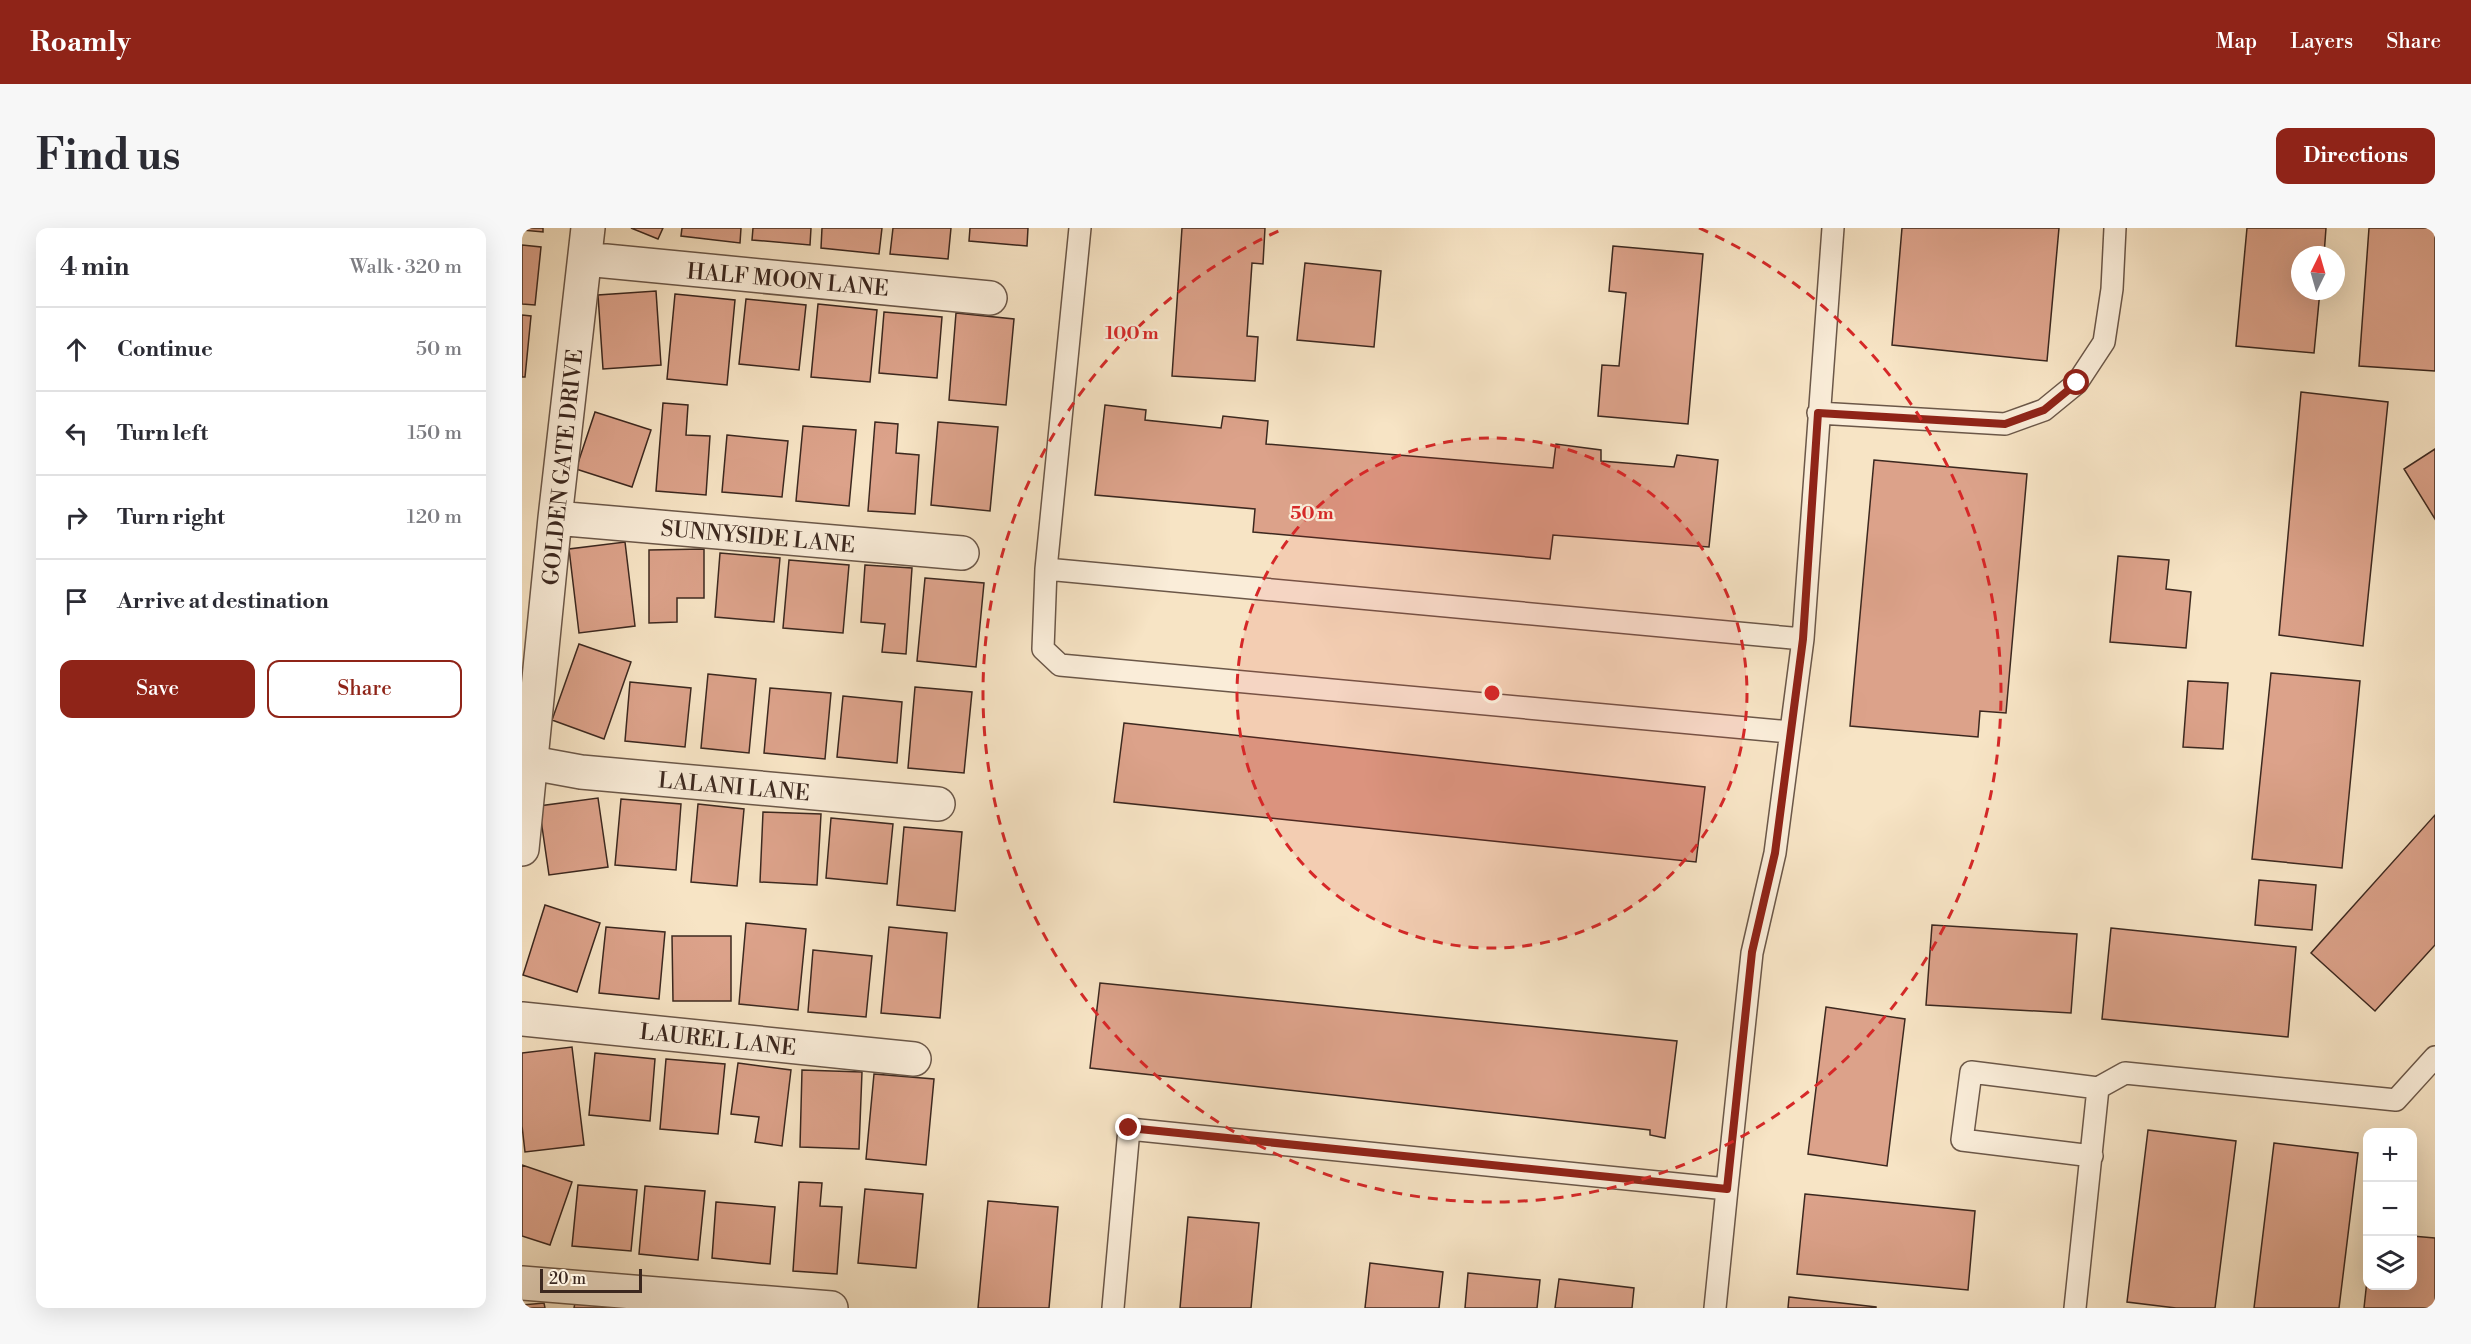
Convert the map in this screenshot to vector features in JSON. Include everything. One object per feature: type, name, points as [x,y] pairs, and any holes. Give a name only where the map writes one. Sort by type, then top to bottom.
[{"type":"street","name":"HALF MOON LANE","points":[[587,244],[990,298]]},
{"type":"street","name":"GOLDEN GATE DRIVE","points":[[522,849],[555,518],[587,244]]},
{"type":"street","name":"SUNNYSIDE LANE","points":[[555,518],[962,553]]},
{"type":"street","name":"LALANI LANE","points":[[532,763],[580,772],[938,804]]},
{"type":"street","name":"LAUREL LANE","points":[[522,1018],[914,1059]]},
{"type":"street","points":[[522,1282],[831,1308]]},
{"type":"lane","points":[[1080,228],[1046,569],[1043,649],[1060,665],[1790,732]]},
{"type":"lane","points":[[1715,1308],[1752,952],[1775,853],[1803,639],[1833,228]]},
{"type":"lane","points":[[1818,413],[2005,424],[2044,410],[2077,383],[2104,342],[2112,289],[2115,228]]},
{"type":"lane","points":[[1046,569],[1803,639]]},
{"type":"lane","points":[[2092,1155],[1962,1140],[1971,1072],[2098,1088],[2125,1074],[2396,1100],[2435,1057]]},
{"type":"lane","points":[[2075,1308],[2098,1088]]},
{"type":"lane","points":[[1113,1308],[1129,1128],[1727,1189]]},
{"type":"building","points":[[522,228],[543,228],[543,232],[522,230]]},
{"type":"building","points":[[631,228],[663,228],[658,239]]},
{"type":"building","points":[[682,228],[741,228],[740,243],[681,236]]},
{"type":"building","points":[[753,228],[811,228],[810,245],[752,240]]},
{"type":"building","points":[[822,228],[882,228],[879,254],[821,248]]},
{"type":"building","points":[[893,228],[951,228],[948,259],[890,254]]},
{"type":"building","points":[[970,228],[1028,228],[1027,246],[969,241]]},
{"type":"building","points":[[1182,228],[1265,228],[1263,264],[1252,263],[1247,336],[1258,337],[1255,381],[1172,376]]},
{"type":"building","points":[[1902,228],[2059,228],[2047,361],[1892,345]]},
{"type":"building","points":[[2247,228],[2326,228],[2325,246],[2291,246],[2291,300],[2319,300],[2314,353],[2236,346]]},
{"type":"building","points":[[2369,228],[2435,228],[2435,371],[2359,366]]},
{"type":"building","points":[[522,245],[541,247],[535,305],[522,304]]},
{"type":"building","points":[[1613,246],[1703,254],[1688,424],[1598,416],[1602,365],[1619,366],[1626,293],[1609,291]]},
{"type":"building","points":[[1305,263],[1381,271],[1374,347],[1297,340]]},
{"type":"building","points":[[656,291],[661,365],[603,369],[598,295]]},
{"type":"building","points":[[675,294],[735,300],[727,385],[667,379]]},
{"type":"building","points":[[746,299],[806,305],[799,370],[739,364]]},
{"type":"building","points":[[818,304],[877,310],[870,382],[811,377]]},
{"type":"building","points":[[884,312],[942,317],[937,378],[879,373]]},
{"type":"building","points":[[956,313],[1014,319],[1006,405],[949,400]]},
{"type":"building","points":[[522,315],[531,316],[525,377],[522,377]]},
{"type":"building","points":[[2301,392],[2388,402],[2363,646],[2279,635]]},
{"type":"building","points":[[663,403],[688,405],[686,435],[710,436],[706,495],[656,491]]},
{"type":"building","points":[[1105,405],[1146,410],[1145,420],[1221,428],[1223,416],[1268,421],[1266,444],[1553,468],[1556,444],[1601,450],[1601,461],[1674,467],[1677,455],[1718,460],[1709,547],[1553,535],[1550,559],[1253,532],[1255,509],[1095,495]]},
{"type":"building","points":[[595,412],[651,430],[632,487],[576,469]]},
{"type":"building","points":[[875,422],[898,424],[896,453],[919,455],[915,514],[868,511]]},
{"type":"building","points":[[938,422],[998,427],[990,511],[931,505]]},
{"type":"building","points":[[803,426],[856,430],[849,506],[796,501]]},
{"type":"building","points":[[727,435],[788,441],[782,497],[722,492]]},
{"type":"building","points":[[2435,449],[2435,519],[2404,469]]},
{"type":"building","points":[[1874,460],[2027,474],[2006,713],[1980,711],[1978,737],[1850,726]]},
{"type":"building","points":[[625,542],[635,626],[579,633],[569,549]]},
{"type":"building","points":[[704,549],[704,598],[677,598],[677,622],[649,623],[649,550]]},
{"type":"building","points":[[720,553],[780,558],[774,622],[715,617]]},
{"type":"building","points":[[2118,556],[2169,560],[2166,589],[2191,592],[2186,648],[2110,642]]},
{"type":"building","points":[[789,560],[849,565],[843,633],[783,628]]},
{"type":"building","points":[[865,565],[912,568],[906,654],[882,652],[885,624],[861,622]]},
{"type":"building","points":[[925,578],[984,583],[976,667],[917,661]]},
{"type":"building","points":[[579,644],[631,662],[604,739],[552,720]]},
{"type":"building","points":[[2271,673],[2360,681],[2342,868],[2252,859]]},
{"type":"building","points":[[708,674],[756,679],[749,753],[701,748]]},
{"type":"building","points":[[2188,681],[2228,683],[2223,749],[2183,747]]},
{"type":"building","points":[[630,682],[691,688],[685,747],[625,741]]},
{"type":"building","points":[[915,687],[972,692],[964,773],[908,768]]},
{"type":"building","points":[[770,688],[831,693],[825,759],[764,753]]},
{"type":"building","points":[[843,696],[902,702],[897,763],[837,757]]},
{"type":"building","points":[[1124,723],[1705,787],[1696,862],[1114,802]]},
{"type":"building","points":[[598,798],[608,867],[549,875],[539,806]]},
{"type":"building","points":[[621,799],[681,804],[676,870],[615,865]]},
{"type":"building","points":[[698,804],[744,809],[737,886],[691,882]]},
{"type":"building","points":[[763,812],[821,814],[817,885],[760,882]]},
{"type":"building","points":[[2435,815],[2435,945],[2375,1011],[2311,953]]},
{"type":"building","points":[[831,818],[893,824],[887,884],[826,878]]},
{"type":"building","points":[[904,827],[962,832],[955,911],[897,905]]},
{"type":"building","points":[[2259,880],[2316,885],[2312,930],[2255,925]]},
{"type":"building","points":[[545,905],[600,923],[577,992],[523,975]]},
{"type":"building","points":[[746,923],[806,929],[798,1010],[739,1004]]},
{"type":"building","points":[[1932,925],[2077,934],[2071,1013],[1926,1005]]},
{"type":"building","points":[[606,927],[665,932],[659,999],[599,993]]},
{"type":"building","points":[[889,927],[947,933],[940,1018],[881,1013]]},
{"type":"building","points":[[2111,928],[2296,947],[2288,1037],[2102,1019]]},
{"type":"building","points":[[672,936],[731,936],[731,1001],[673,1001]]},
{"type":"building","points":[[813,950],[872,956],[866,1017],[808,1012]]},
{"type":"building","points":[[1100,983],[1677,1041],[1665,1138],[1650,1135],[1650,1130],[1090,1068]]},
{"type":"building","points":[[1826,1007],[1905,1019],[1887,1166],[1808,1154]]},
{"type":"building","points":[[572,1047],[584,1145],[525,1152],[522,1126],[522,1053]]},
{"type":"building","points":[[595,1053],[655,1059],[650,1121],[589,1115]]},
{"type":"building","points":[[666,1059],[725,1064],[718,1134],[660,1129]]},
{"type":"building","points":[[738,1063],[791,1070],[782,1146],[755,1142],[759,1117],[731,1114]]},
{"type":"building","points":[[802,1070],[862,1072],[859,1149],[800,1147]]},
{"type":"building","points":[[874,1074],[934,1079],[926,1165],[866,1159]]},
{"type":"building","points":[[2148,1130],[2236,1141],[2215,1308],[2176,1308],[2127,1302]]},
{"type":"building","points":[[2274,1143],[2358,1153],[2339,1308],[2254,1308]]},
{"type":"building","points":[[522,1165],[572,1182],[550,1245],[522,1236]]},
{"type":"building","points":[[799,1182],[822,1183],[820,1206],[842,1207],[837,1274],[793,1271]]},
{"type":"building","points":[[578,1185],[637,1190],[631,1251],[572,1246]]},
{"type":"building","points":[[645,1186],[705,1191],[698,1260],[639,1254]]},
{"type":"building","points":[[865,1189],[923,1194],[916,1268],[858,1263]]},
{"type":"building","points":[[1805,1194],[1975,1211],[1968,1290],[1797,1274]]},
{"type":"building","points":[[988,1201],[1058,1207],[1049,1308],[978,1308]]},
{"type":"building","points":[[716,1202],[775,1207],[770,1264],[712,1258]]},
{"type":"building","points":[[1188,1217],[1259,1223],[1251,1308],[1180,1308]]},
{"type":"building","points":[[2417,1236],[2435,1238],[2435,1308],[2364,1308],[2366,1290],[2417,1290]]},
{"type":"building","points":[[1370,1263],[1443,1272],[1439,1308],[1365,1308]]},
{"type":"building","points":[[1468,1273],[1540,1280],[1537,1308],[1465,1308]]},
{"type":"building","points":[[1559,1279],[1634,1288],[1632,1308],[1555,1308]]},
{"type":"building","points":[[1789,1297],[1876,1307],[1876,1308],[1788,1308]]},
{"type":"building","points":[[544,1303],[545,1308],[522,1308],[522,1305]]},
{"type":"building","points":[[575,1303],[614,1308],[574,1308]]},
{"type":"route","points":[[1129,1128],[1727,1189],[1752,952],[1775,853],[1803,639],[1818,413],[2005,424],[2044,410],[2077,383]]}]
